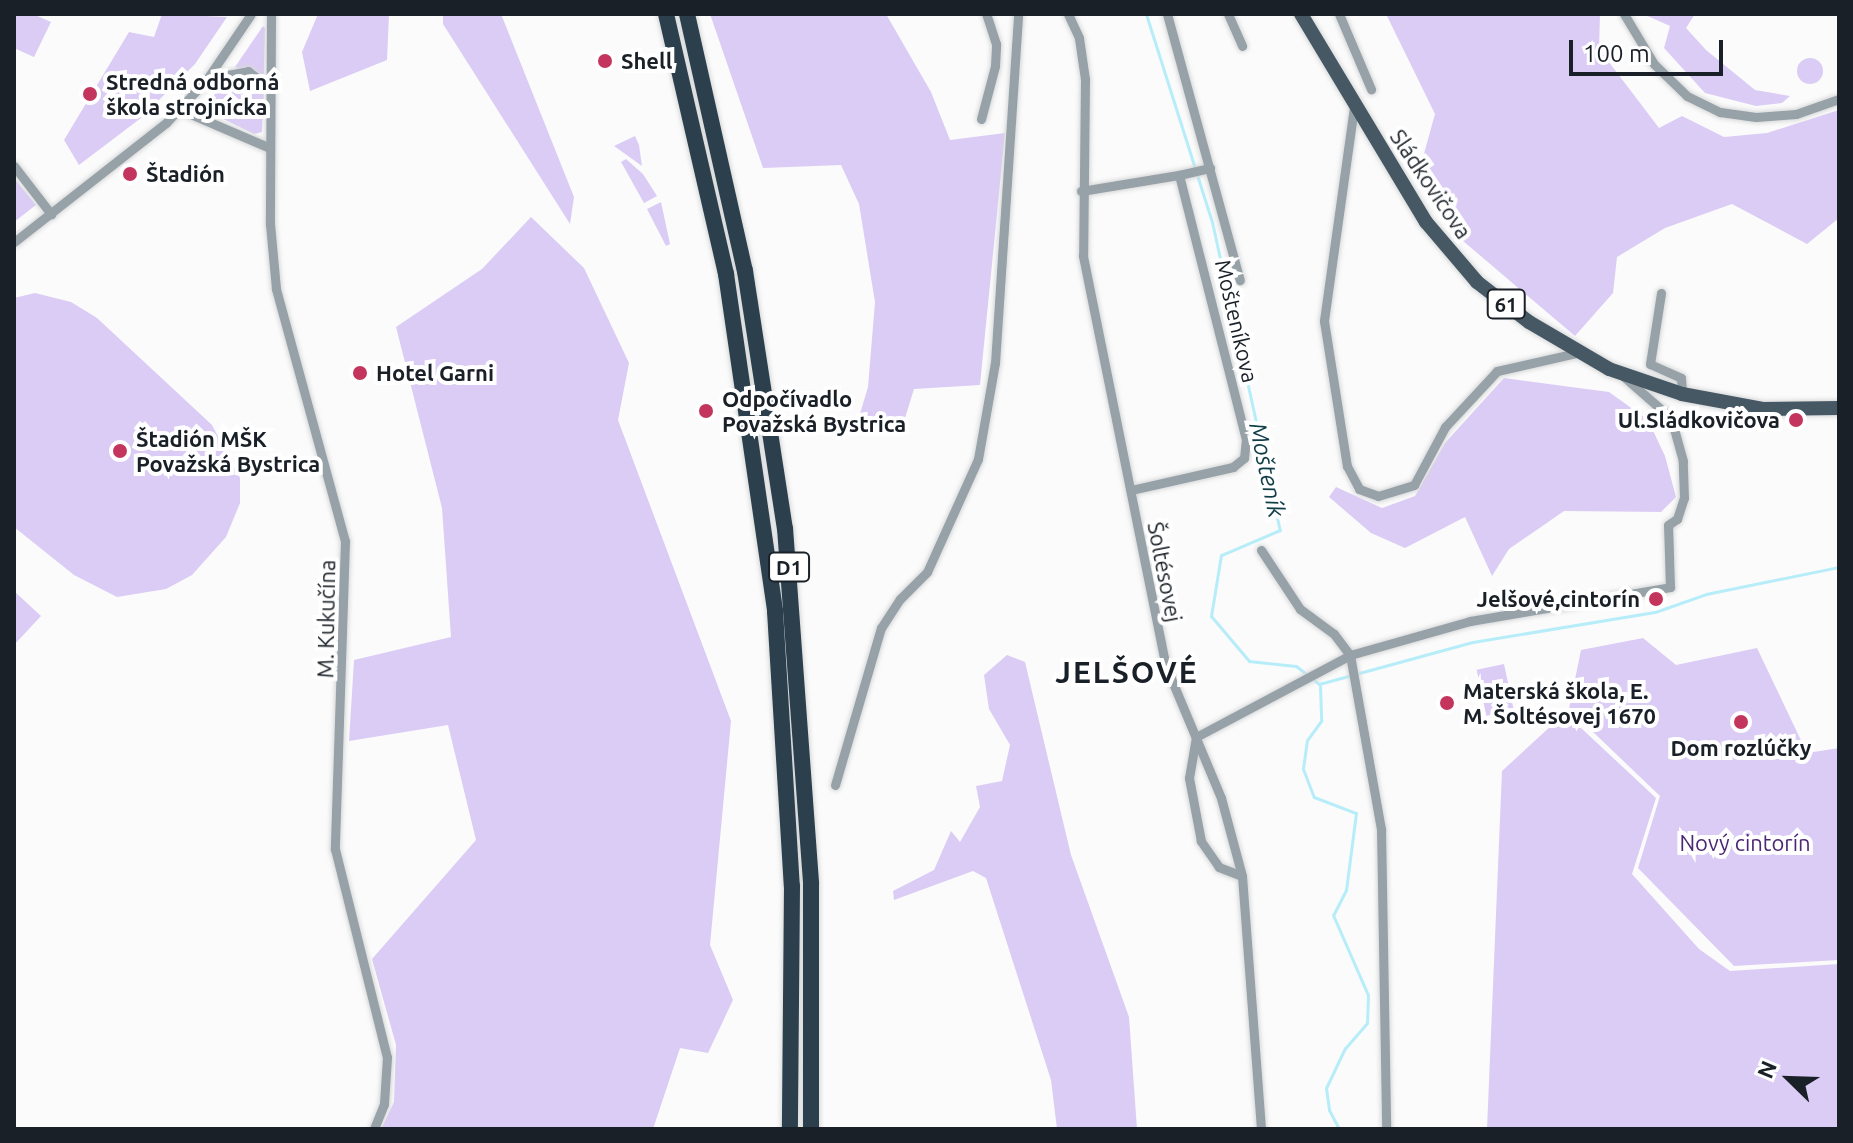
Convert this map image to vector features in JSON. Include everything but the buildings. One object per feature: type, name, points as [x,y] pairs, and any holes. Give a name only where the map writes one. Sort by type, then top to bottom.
[{"type":"highway","name":"D1","points":[[666,14],[726,274],[771,580],[792,886],[790,1129]]},
{"type":"highway","name":"D1","points":[[687,14],[745,271],[785,528],[809,828],[811,1129]]},
{"type":"main road","name":"Sládkovičova","points":[[1301,14],[1354,107],[1426,222],[1459,264],[1529,322],[1577,353],[1620,374],[1682,394],[1763,409],[1839,408]]},
{"type":"street","points":[[14,242],[179,109],[207,79],[251,14]]},
{"type":"street","name":"M. Kukučína","points":[[271,14],[270,148],[276,289],[345,541],[335,849],[387,1057],[384,1104],[374,1129]]},
{"type":"street","points":[[981,119],[995,66],[996,44],[986,14]]},
{"type":"street","points":[[835,785],[881,628],[900,599],[927,572],[978,459],[995,363],[1018,14]]},
{"type":"street","name":"Šoltésovej","points":[[1068,14],[1079,38],[1085,79],[1081,191],[1083,256],[1165,664],[1226,811],[1242,876],[1261,1129]]},
{"type":"street","name":"Mošteníkova","points":[[1167,14],[1200,170],[1240,280]]},
{"type":"street","points":[[1228,14],[1242,46]]},
{"type":"street","points":[[1339,14],[1371,89]]},
{"type":"street","points":[[1624,14],[1654,64],[1687,96],[1720,112],[1756,117],[1796,114],[1839,99]]},
{"type":"street","points":[[207,79],[239,69],[255,74],[270,88]]},
{"type":"street","points":[[1354,107],[1324,321],[1347,466],[1359,489],[1378,496],[1414,485],[1445,427],[1497,371],[1577,353]]},
{"type":"street","points":[[179,109],[270,148]]},
{"type":"street","points":[[14,166],[51,214]]},
{"type":"street","points":[[1081,191],[1200,170]]},
{"type":"street","name":"Mošteníkova","points":[[1131,490],[1233,467],[1244,458],[1239,409],[1179,175]]},
{"type":"street","points":[[1661,293],[1650,364],[1681,378],[1682,394]]},
{"type":"street","points":[[1242,876],[1219,867],[1201,841],[1189,778],[1196,737],[1350,655],[1470,621],[1670,587],[1668,525],[1677,519],[1684,498],[1683,461],[1671,418],[1620,374]]},
{"type":"street","points":[[1261,550],[1300,609],[1334,634],[1350,655],[1381,829],[1386,1129]]},
{"type":"green space","points":[[14,14],[33,14],[51,22],[34,57],[14,48]]},
{"type":"green space","points":[[162,14],[227,17],[195,64],[141,118],[79,165],[64,140],[129,32],[154,37]]},
{"type":"green space","points":[[318,14],[389,14],[387,60],[310,91],[302,52]]},
{"type":"green space","points":[[443,14],[501,14],[574,197],[570,224],[443,24]]},
{"type":"green space","points":[[710,14],[886,14],[931,92],[950,140],[1005,133],[980,385],[914,389],[901,431],[856,427],[868,387],[875,302],[859,204],[841,165],[763,168]]},
{"type":"green space","points":[[1386,14],[1600,14],[1599,49],[1659,128],[1682,116],[1724,137],[1767,133],[1839,110],[1839,218],[1807,244],[1732,204],[1665,228],[1617,257],[1613,293],[1575,336],[1456,235],[1417,179],[1435,114]]},
{"type":"green space","points":[[1643,14],[1695,14],[1686,28],[1706,50],[1755,90],[1790,96],[1782,103],[1756,106],[1705,93],[1664,48],[1670,26]]},
{"type":"green space","points":[[263,26],[265,28],[264,78],[235,67]]},
{"type":"green space","points":[[1810,58],[1819,62],[1823,71],[1819,80],[1810,84],[1801,80],[1797,71],[1801,62]]},
{"type":"green space","points":[[230,74],[248,74],[264,90],[262,132],[254,134],[215,115],[211,99]]},
{"type":"green space","points":[[635,136],[639,145],[642,166],[614,146]]},
{"type":"green space","points":[[626,159],[643,174],[657,196],[644,203],[621,162]]},
{"type":"green space","points":[[14,178],[36,205],[14,222]]},
{"type":"green space","points":[[661,202],[670,244],[666,246],[647,209]]},
{"type":"green space","points":[[531,217],[584,268],[629,363],[618,420],[731,721],[710,945],[733,1000],[708,1053],[680,1048],[653,1129],[381,1129],[394,1102],[396,1045],[372,959],[476,840],[448,725],[349,741],[354,660],[451,637],[442,508],[396,327],[482,269]]},
{"type":"green space","name":"Štadión MŠK Považská Bystrica","points":[[35,293],[71,302],[97,318],[212,425],[240,478],[240,503],[226,537],[192,575],[166,589],[117,597],[74,575],[14,527],[14,298]]},
{"type":"green space","points":[[1504,378],[1609,392],[1648,420],[1665,456],[1676,497],[1661,512],[1564,511],[1509,549],[1492,576],[1465,517],[1405,548],[1371,533],[1329,497],[1336,487],[1382,508],[1415,496],[1445,443]]},
{"type":"green space","points":[[14,591],[41,616],[14,645]]},
{"type":"green space","name":"Nový cintorín","points":[[1643,638],[1676,665],[1757,648],[1807,753],[1839,748],[1839,960],[1734,966],[1638,868],[1660,796],[1569,709],[1581,650]]},
{"type":"green space","points":[[1007,655],[1025,662],[1071,855],[1129,1017],[1137,1129],[1057,1129],[1051,1080],[986,878],[973,871],[894,900],[893,891],[934,870],[951,831],[960,842],[980,807],[976,786],[1002,781],[1010,745],[989,709],[984,675]]},
{"type":"green space","points":[[1504,664],[1514,710],[1486,716],[1477,670]]},
{"type":"green space","points":[[1565,713],[1656,798],[1632,874],[1699,949],[1730,971],[1839,964],[1839,1129],[1487,1129],[1502,771]]},
{"type":"waterway","name":"Mošteník","points":[[1146,14],[1212,222],[1280,530],[1221,555],[1211,616],[1249,661],[1296,666],[1319,684],[1473,642],[1655,612],[1706,594],[1839,567]]},
{"type":"waterway","points":[[1320,686],[1321,721],[1307,740],[1303,769],[1314,797],[1356,813],[1346,890],[1333,915],[1368,995],[1367,1023],[1345,1048],[1326,1088],[1329,1110],[1339,1129]]},
{"type":"place","name":"Shell","points":[[605,61]]},
{"type":"place","name":"Stredná odborná škola strojnícka","points":[[90,94]]},
{"type":"place","name":"Štadión","points":[[130,174]]},
{"type":"place","name":"Hotel Garni","points":[[360,373]]},
{"type":"place","name":"Odpočívadlo Považská Bystrica","points":[[706,411]]},
{"type":"place","name":"Ul.Sládkovičova","points":[[1796,420]]},
{"type":"place","name":"Štadión MŠK Považská Bystrica","points":[[120,451]]},
{"type":"place","name":"Jelšové,cintorín","points":[[1656,599]]},
{"type":"place","name":"Materská škola, E. M. Šoltésovej 1670","points":[[1447,703]]},
{"type":"place","name":"Dom rozlúčky","points":[[1741,722]]},
{"type":"district","name":"JELŠOVÉ","points":[[1127,672]]}]
